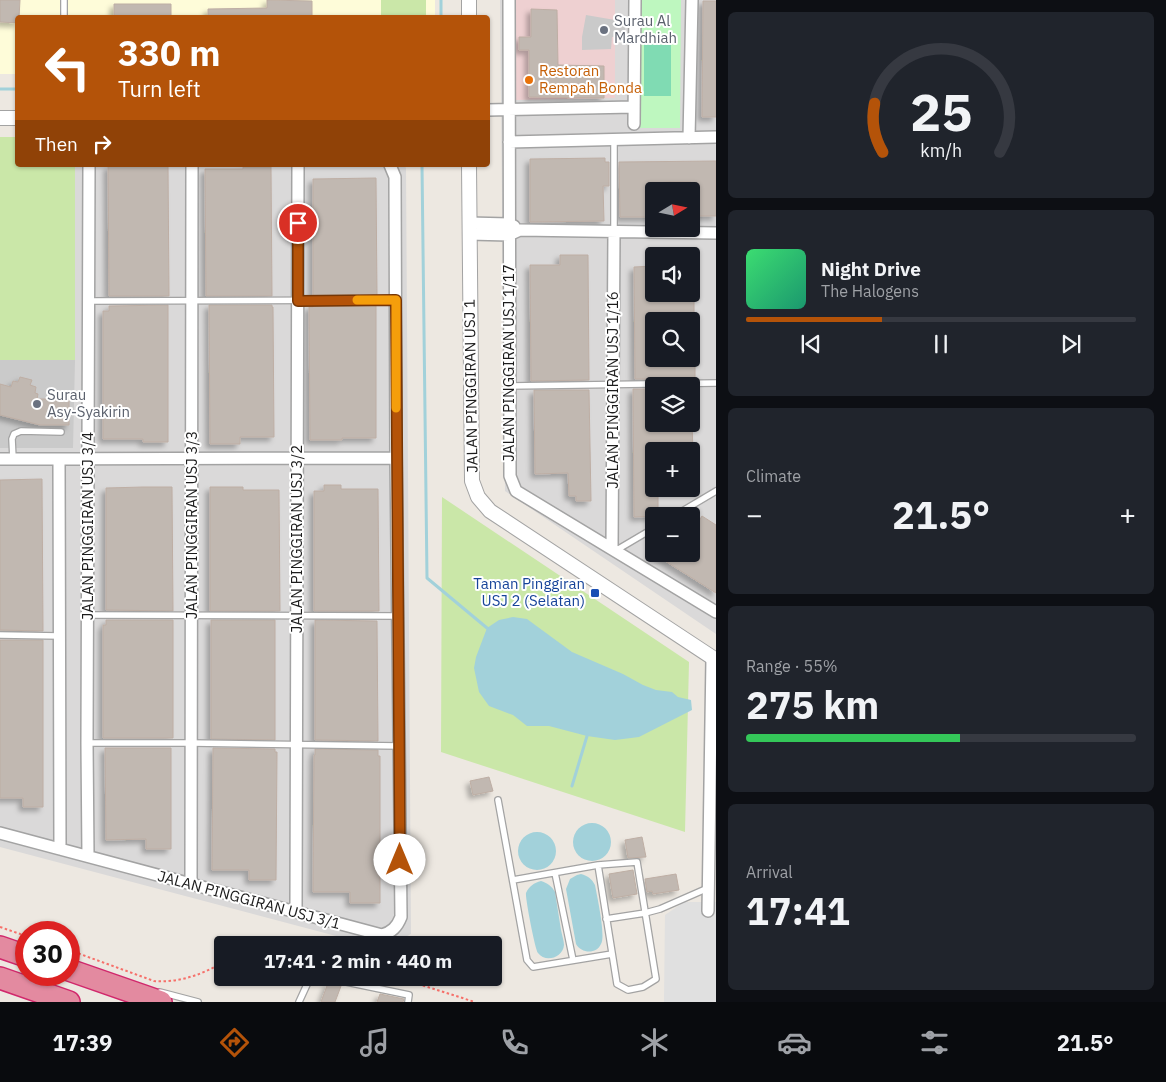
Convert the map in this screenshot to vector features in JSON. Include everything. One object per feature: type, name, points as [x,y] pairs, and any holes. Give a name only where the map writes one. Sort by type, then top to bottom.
[{"type":"highway","points":[[0,947],[15,952]]},
{"type":"highway","points":[[80,972],[156,996]]},
{"type":"highway","points":[[0,978],[69,1002]]},
{"type":"street","points":[[469,0],[469,15]]},
{"type":"street","name":"JALAN PINGGIRAN USJ 1/17","points":[[509,0],[510,476],[516,491],[716,612]]},
{"type":"street","points":[[634,0],[634,124]]},
{"type":"street","points":[[689,138],[692,0]]},
{"type":"street","points":[[490,110],[634,106]]},
{"type":"street","points":[[0,118],[15,118]]},
{"type":"street","points":[[509,142],[716,137]]},
{"type":"street","name":"JALAN PINGGIRAN USJ 3/4","points":[[88,856],[89,167]]},
{"type":"street","name":"JALAN PINGGIRAN USJ 3/3","points":[[192,167],[192,884]]},
{"type":"street","name":"JALAN PINGGIRAN USJ 3/2","points":[[296,912],[298,167]]},
{"type":"street","name":"JALAN PINGGIRAN USJ 3/1","points":[[0,833],[382,935],[393,930],[398,924],[401,917],[395,177],[391,167]]},
{"type":"street","name":"JALAN PINGGIRAN USJ 1","points":[[469,167],[472,481],[478,497],[490,511],[714,659]]},
{"type":"street","points":[[469,229],[716,233]]},
{"type":"street","name":"JALAN PINGGIRAN USJ 1/16","points":[[613,550],[612,385],[614,231]]},
{"type":"street","points":[[0,460],[396,458]]},
{"type":"street","name":"JALAN PINGGIRAN USJ 3/4","points":[[59,459],[60,849]]},
{"type":"street","points":[[708,910],[713,816],[714,659]]},
{"type":"lane","points":[[64,0],[64,15]]},
{"type":"lane","points":[[614,140],[614,231]]},
{"type":"lane","points":[[88,302],[396,300]]},
{"type":"lane","points":[[510,386],[716,383]]},
{"type":"lane","points":[[13,459],[12,439],[14,434],[21,431],[61,432]]},
{"type":"lane","points":[[689,507],[716,491]]},
{"type":"lane","points":[[613,550],[645,533]]},
{"type":"lane","points":[[87,615],[398,616]]},
{"type":"lane","points":[[0,636],[60,636]]},
{"type":"lane","points":[[87,743],[400,746]]},
{"type":"lane","points":[[498,800],[528,960],[534,967],[612,954]]},
{"type":"lane","points":[[513,880],[598,865],[637,862],[656,979],[644,987],[628,990],[617,984],[598,865]]},
{"type":"lane","points":[[555,872],[573,960]]},
{"type":"lane","points":[[606,919],[645,913],[709,888]]},
{"type":"lane","points":[[80,972],[124,982]]},
{"type":"lane","points":[[299,1002],[306,986]]},
{"type":"lane","points":[[366,986],[409,995],[408,1002]]},
{"type":"lane","points":[[156,996],[198,1002]]},
{"type":"path","points":[[0,927],[15,932]]},
{"type":"path","points":[[80,954],[154,981],[166,982],[196,976],[214,967]]},
{"type":"path","points":[[424,986],[475,1002]]},
{"type":"shaded area","points":[[0,0],[435,0],[435,15],[15,15],[15,74],[0,74]]},
{"type":"shaded area","points":[[500,0],[716,0],[716,634],[505,491]]},
{"type":"shaded area","points":[[516,0],[615,0],[615,98],[516,100]]},
{"type":"shaded area","name":"Surau Al Mardhiah","points":[[586,15],[615,20],[615,23],[625,23],[625,37],[612,37],[611,49],[582,50]]},
{"type":"shaded area","points":[[0,137],[15,137],[15,167],[406,168],[411,934],[407,936],[336,936],[0,847]]},
{"type":"shaded area","name":"Surau Asy-Syakirin","points":[[0,360],[75,360],[73,448],[0,448]]},
{"type":"shaded area","points":[[684,902],[716,902],[716,1002],[664,1002],[665,915]]},
{"type":"green space","points":[[381,0],[426,0],[426,15],[381,15]]},
{"type":"green space","points":[[640,0],[681,0],[680,128],[640,128]]},
{"type":"green space","points":[[644,44],[671,45],[671,96],[644,96]]},
{"type":"green space","points":[[0,137],[15,137],[15,167],[75,167],[75,360],[0,360]]},
{"type":"green space","points":[[442,497],[689,662],[685,832],[441,752]]},
{"type":"water","points":[[513,617],[527,619],[572,652],[623,674],[643,685],[656,690],[672,692],[678,697],[691,700],[692,710],[639,737],[615,740],[587,736],[549,726],[527,726],[513,715],[489,706],[479,692],[474,668],[487,628],[499,620]]},
{"type":"water","points":[[592,823],[599,824],[605,829],[610,835],[610,849],[605,855],[599,860],[592,861],[585,860],[579,855],[574,849],[573,842],[574,835],[579,829],[585,824]]},
{"type":"water","points":[[537,832],[544,833],[550,838],[555,844],[555,858],[550,864],[544,869],[537,870],[530,869],[524,864],[519,858],[518,851],[519,844],[524,838],[530,833]]},
{"type":"water","points":[[581,874],[590,878],[595,885],[601,916],[601,944],[599,948],[592,951],[585,951],[576,944],[566,889],[570,879]]},
{"type":"water","points":[[541,881],[549,885],[555,892],[564,943],[563,949],[553,958],[545,958],[538,953],[530,923],[526,893],[530,887]]},
{"type":"building","points":[[0,0],[20,0],[19,15],[15,15],[15,23],[0,22]]},
{"type":"building","points":[[267,0],[312,1],[312,15],[208,15],[208,9],[267,8]]},
{"type":"building","points":[[703,1],[716,1],[716,117],[702,117]]},
{"type":"building","points":[[114,4],[171,4],[171,15],[114,15]]},
{"type":"building","points":[[531,9],[557,10],[558,65],[604,66],[604,98],[529,97],[529,50],[519,50],[519,37],[531,37]]},
{"type":"building","points":[[605,158],[605,162],[609,162],[609,186],[603,186],[604,221],[530,222],[530,159]]},
{"type":"building","points":[[716,161],[716,216],[700,216],[700,182],[645,182],[645,217],[620,217],[619,162]]},
{"type":"building","points":[[108,167],[168,167],[169,296],[109,296]]},
{"type":"building","points":[[243,167],[271,167],[272,296],[206,296],[205,169],[243,169]]},
{"type":"building","points":[[376,178],[377,295],[313,296],[313,179]]},
{"type":"building","points":[[560,255],[588,255],[589,380],[531,381],[530,265],[560,265]]},
{"type":"building","points":[[645,266],[645,302],[694,302],[694,312],[645,312],[645,367],[695,367],[695,377],[645,377],[645,379],[635,379],[634,267]]},
{"type":"building","points":[[168,305],[168,442],[143,442],[143,439],[103,439],[103,311],[109,311],[109,306]]},
{"type":"building","points":[[209,305],[272,305],[273,307],[274,437],[240,437],[240,444],[210,444]]},
{"type":"building","points":[[313,305],[376,305],[376,438],[310,440],[309,307],[313,307]]},
{"type":"building","points":[[20,377],[32,380],[30,385],[36,387],[37,399],[69,399],[69,425],[40,425],[0,415],[0,384],[11,387],[13,381],[18,382]]},
{"type":"building","points":[[633,389],[645,389],[645,432],[692,432],[693,442],[645,442],[645,497],[658,497],[658,507],[645,507],[645,517],[634,517]]},
{"type":"building","points":[[534,390],[589,390],[591,501],[576,501],[576,496],[569,496],[568,473],[535,474]]},
{"type":"building","points":[[42,479],[43,631],[0,630],[0,480]]},
{"type":"building","points":[[324,485],[341,485],[341,489],[378,489],[379,611],[314,611],[314,491],[324,491]]},
{"type":"building","points":[[172,487],[173,611],[106,610],[106,488]]},
{"type":"building","points":[[210,487],[243,487],[243,490],[279,490],[280,611],[210,611]]},
{"type":"building","points":[[702,516],[716,525],[716,593],[667,562],[700,562],[700,519]]},
{"type":"building","points":[[106,620],[173,620],[173,738],[103,738],[103,625],[106,625]]},
{"type":"building","points":[[211,620],[275,620],[275,740],[211,739]]},
{"type":"building","points":[[315,620],[377,621],[378,741],[315,740]]},
{"type":"building","points":[[0,640],[43,640],[43,807],[23,807],[23,798],[0,798]]},
{"type":"building","points":[[105,748],[171,748],[171,849],[146,849],[146,839],[106,840]]},
{"type":"building","points":[[213,748],[275,749],[275,752],[277,752],[276,880],[249,880],[249,870],[212,870]]},
{"type":"building","points":[[315,749],[378,750],[378,756],[380,756],[380,903],[350,903],[350,892],[313,892]]},
{"type":"building","points":[[489,777],[493,791],[473,795],[470,781]]},
{"type":"building","points":[[642,837],[646,857],[628,858],[625,840]]},
{"type":"building","points":[[633,870],[637,894],[613,898],[609,874]]},
{"type":"building","points":[[676,874],[679,890],[653,894],[652,891],[647,892],[645,879]]},
{"type":"building","points":[[327,986],[341,986],[335,1002],[321,1002]]},
{"type":"building","points":[[380,994],[404,999],[403,1002],[377,1002]]},
{"type":"waterway","points":[[441,0],[441,15]]},
{"type":"waterway","points":[[0,89],[15,89]]},
{"type":"waterway","points":[[422,167],[427,578],[487,628]]},
{"type":"waterway","points":[[572,786],[587,736]]},
{"type":"slow traffic","points":[[357,300],[396,300],[396,408]]},
{"type":"place","name":"Surau Al Mardhiah","points":[[604,30]]},
{"type":"place","name":"Restoran Rempah Bonda","points":[[529,80]]},
{"type":"place","name":"Surau Asy-Syakirin","points":[[37,404]]},
{"type":"place","name":"Taman Pinggiran USJ 2 (Selatan)","points":[[595,593]]},
{"type":"route","points":[[298,223],[298,301],[396,300],[400,860]]}]
